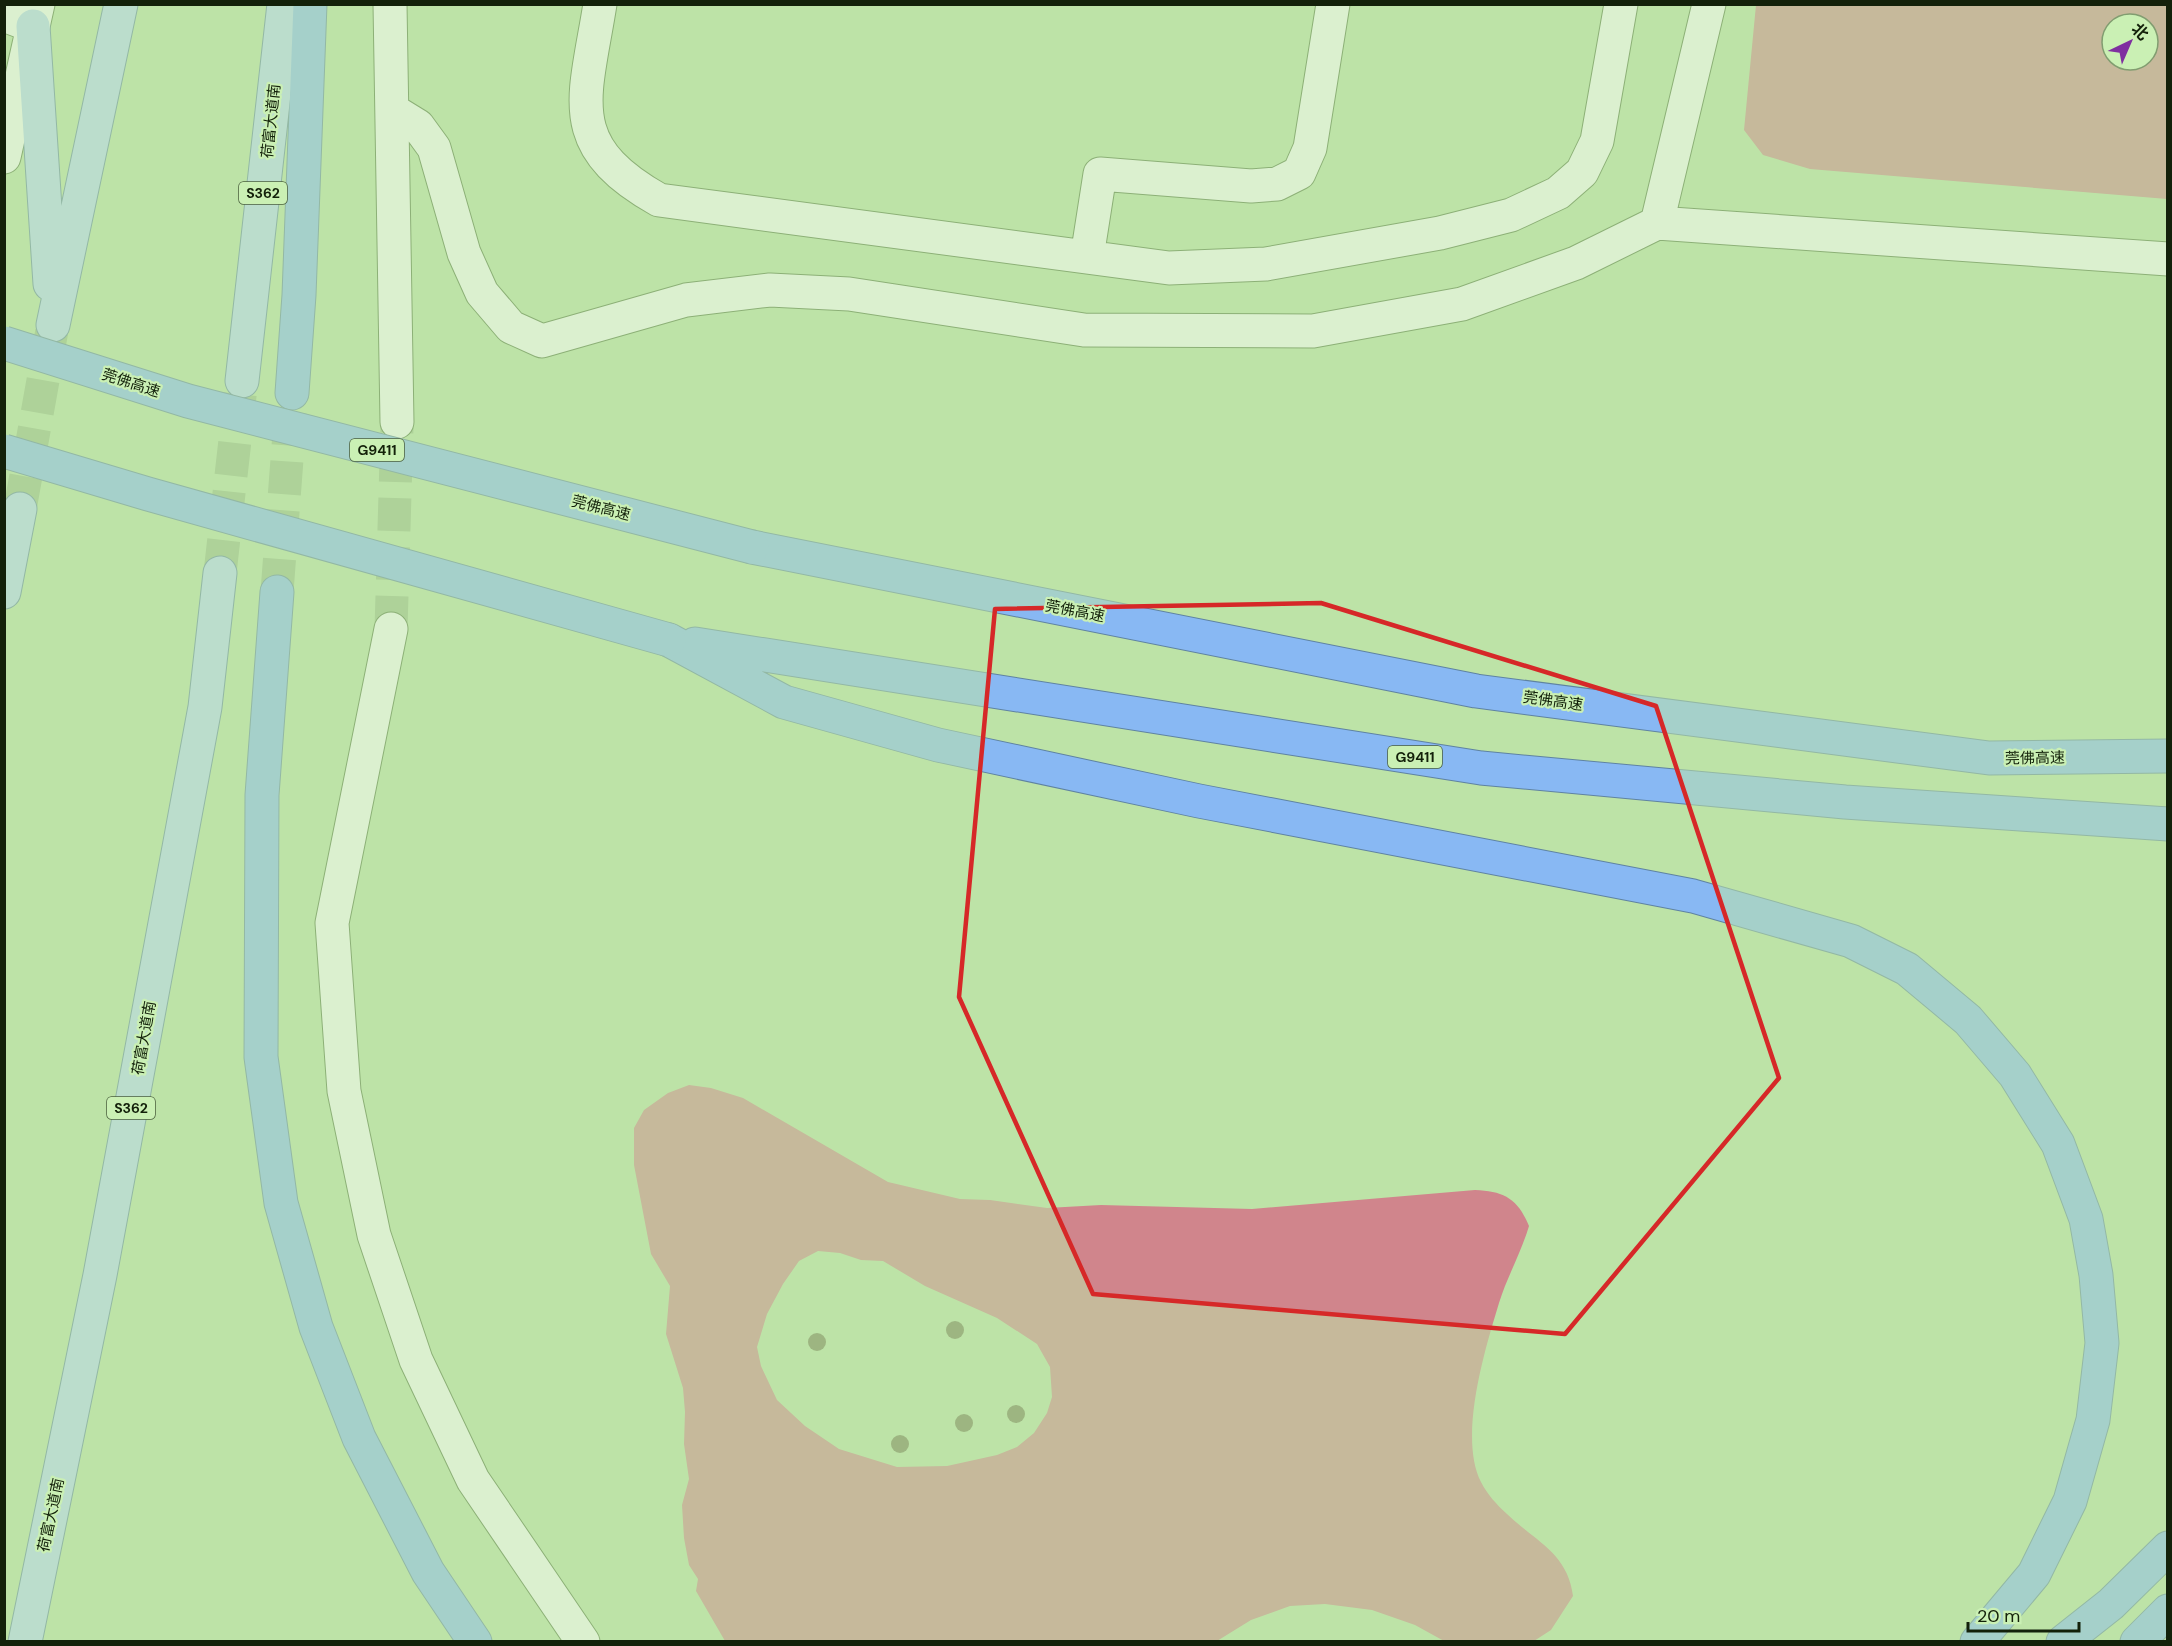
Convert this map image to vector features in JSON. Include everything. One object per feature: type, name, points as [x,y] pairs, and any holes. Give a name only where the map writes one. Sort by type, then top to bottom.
[{"type":"highway","points":[[292,393],[299,295],[310,4]]},
{"type":"highway","name":"莞佛高速","points":[[4,343],[188,401],[752,547],[1476,691],[1989,758],[2168,756]]},
{"type":"highway","name":"G9411","points":[[4,451],[148,494],[669,640],[1481,768],[1845,802],[2168,824]]},
{"type":"highway","points":[[277,592],[262,795],[261,1057],[281,1203],[316,1327],[359,1438],[428,1572],[476,1641]]},
{"type":"highway","points":[[669,640],[784,702],[938,745],[1199,801],[1693,896],[1851,941],[1907,969],[1968,1020],[2021,1084],[2058,1144],[2086,1219],[2096,1275],[2102,1343],[2093,1420],[2070,1501],[2034,1574],[1977,1641]]},
{"type":"highway","points":[[2063,1641],[2111,1604],[2168,1548]]},
{"type":"highway","points":[[2136,1641],[2168,1611]]},
{"type":"main road","points":[[25,15],[53,325],[121,4]]},
{"type":"main road","name":"荷富大道南","points":[[242,381],[284,4]]},
{"type":"main road","points":[[4,592],[20,509]]},
{"type":"main road","name":"荷富大道南","points":[[25,1641],[100,1275],[201,730],[220,573]]},
{"type":"street","points":[[390,4],[397,422]]},
{"type":"street","points":[[600,4],[584,104],[590,133],[607,162],[632,185],[659,200],[1169,268],[1266,264],[1440,233],[1511,215],[1558,193],[1582,172],[1597,141],[1621,4]]},
{"type":"street","points":[[1087,257],[1100,174],[1251,186],[1277,184],[1299,173],[1310,148],[1333,4]]},
{"type":"street","points":[[1657,223],[1709,4]]},
{"type":"street","points":[[4,157],[25,15]]},
{"type":"street","points":[[392,110],[418,126],[434,148],[464,253],[482,293],[511,327],[542,341],[686,300],[770,290],[849,294],[1084,330],[1313,331],[1462,304],[1576,263],[1657,223],[2168,259]]},
{"type":"street","points":[[391,629],[332,924],[344,1091],[374,1235],[416,1360],[473,1480],[583,1641]]},
{"type":"highlighted area","points":[[1321,603],[1656,706],[1779,1078],[1565,1334],[1093,1294],[959,997],[995,609]]},
{"type":"shaded area","points":[[1756,5],[2167,5],[2167,199],[1810,169],[1763,155],[1744,130]]},
{"type":"shaded area","points":[[689,1085],[711,1088],[743,1098],[888,1182],[960,1199],[990,1200],[1047,1208],[1101,1205],[1252,1209],[1475,1190],[1494,1192],[1509,1198],[1520,1209],[1529,1226],[1502,1293],[1481,1368],[1473,1418],[1472,1442],[1475,1463],[1486,1491],[1507,1514],[1557,1558],[1565,1569],[1573,1596],[1551,1630],[1534,1641],[1444,1641],[1415,1625],[1372,1610],[1325,1604],[1290,1606],[1251,1620],[1217,1641],[725,1641],[696,1591],[698,1579],[689,1565],[684,1538],[682,1505],[689,1479],[684,1444],[683,1388],[666,1334],[670,1286],[651,1254],[634,1165],[634,1128],[644,1110],[668,1093]],"holes":[[[818,1251],[840,1253],[861,1260],[883,1261],[925,1286],[997,1318],[1037,1344],[1050,1367],[1052,1397],[1047,1413],[1034,1433],[1017,1447],[997,1455],[947,1466],[897,1467],[839,1449],[805,1426],[777,1400],[761,1366],[757,1347],[767,1314],[783,1284],[799,1261]]]},
{"type":"tunnel","points":[[20,509],[52,330]]},
{"type":"tunnel","points":[[220,573],[241,387]]},
{"type":"tunnel","points":[[277,592],[292,393]]},
{"type":"tunnel","points":[[391,629],[397,427]]}]
